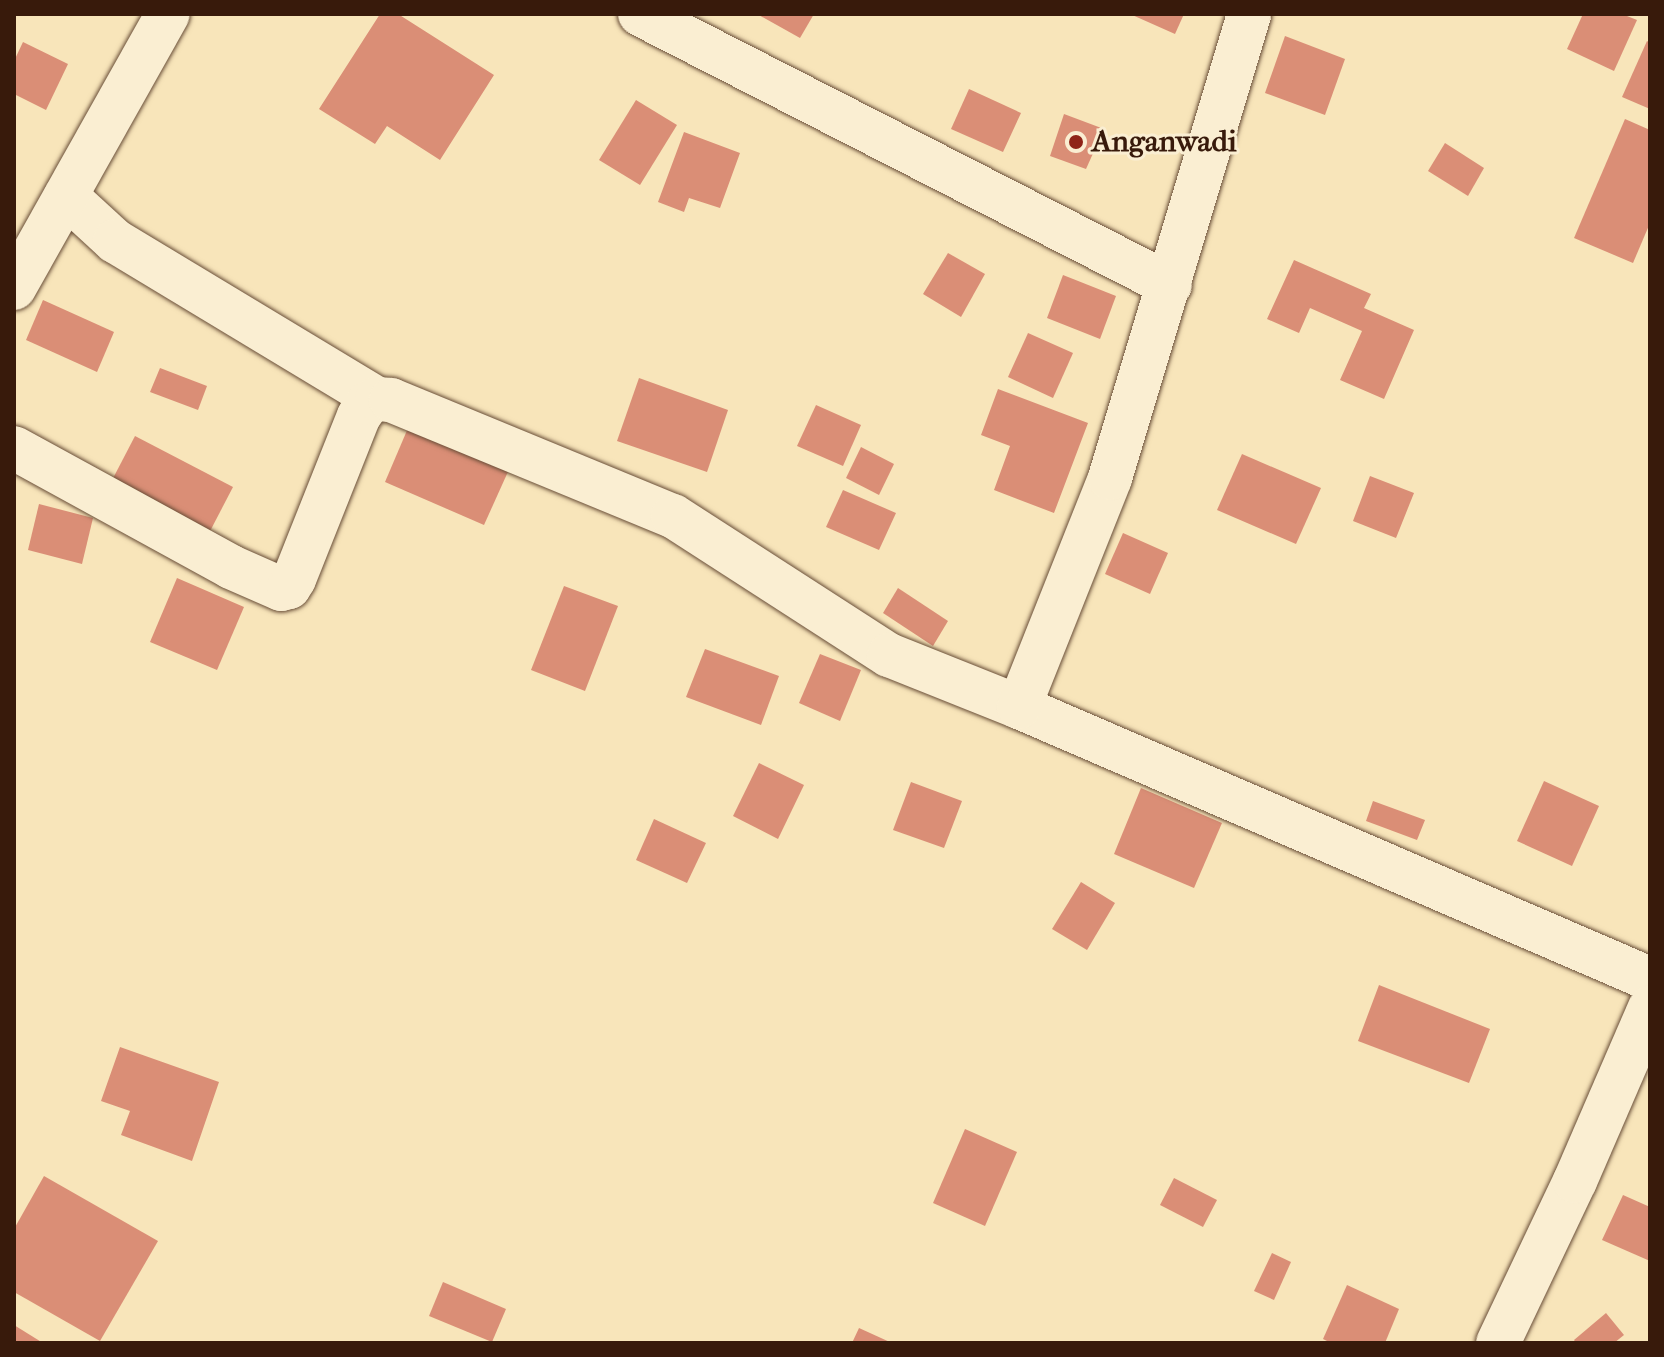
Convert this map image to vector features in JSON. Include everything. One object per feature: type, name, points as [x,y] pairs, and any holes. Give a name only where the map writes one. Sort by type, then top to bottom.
[{"type":"street","points":[[14,288],[168,14]]},
{"type":"street","points":[[640,14],[1170,285]]},
{"type":"street","points":[[1019,707],[1110,478],[1249,14]]},
{"type":"street","points":[[66,196],[115,241],[377,399],[391,400],[673,516],[889,655],[1019,707],[1650,979]]},
{"type":"street","points":[[14,448],[231,567],[281,589],[289,587],[294,579],[359,416],[368,403],[377,399]]},
{"type":"street","points":[[1498,1343],[1575,1181],[1650,1008]]},
{"type":"building","points":[[380,14],[398,14],[494,75],[440,160],[387,126],[375,144],[319,109]]},
{"type":"building","points":[[757,14],[814,14],[800,38]]},
{"type":"building","points":[[1130,14],[1184,14],[1175,34]]},
{"type":"building","points":[[1583,14],[1622,14],[1637,20],[1614,71],[1567,49]]},
{"type":"building","points":[[1285,36],[1345,59],[1325,115],[1265,93]]},
{"type":"building","points":[[1647,41],[1650,43],[1650,109],[1622,97]]},
{"type":"building","points":[[23,42],[68,64],[46,110],[14,94],[14,61]]},
{"type":"building","points":[[969,89],[1021,113],[1003,152],[951,129]]},
{"type":"building","points":[[636,100],[677,125],[640,185],[599,160]]},
{"type":"building","name":"Anganwadi","points":[[1064,114],[1104,129],[1086,169],[1050,156]]},
{"type":"building","points":[[1625,119],[1650,130],[1650,223],[1633,263],[1574,238]]},
{"type":"building","points":[[684,132],[740,153],[720,208],[689,198],[684,212],[658,202]]},
{"type":"building","points":[[1445,143],[1484,168],[1468,196],[1428,171]]},
{"type":"building","points":[[948,253],[985,274],[961,317],[923,294]]},
{"type":"building","points":[[1294,260],[1371,294],[1364,308],[1414,330],[1384,399],[1340,380],[1362,331],[1310,308],[1299,333],[1267,319]]},
{"type":"building","points":[[1063,275],[1116,296],[1100,339],[1047,318]]},
{"type":"building","points":[[43,300],[114,332],[97,372],[26,340]]},
{"type":"building","points":[[1028,333],[1073,353],[1053,398],[1008,377]]},
{"type":"building","points":[[160,368],[207,386],[198,410],[150,392]]},
{"type":"building","points":[[639,378],[728,410],[707,472],[617,441]]},
{"type":"building","points":[[998,389],[1088,423],[1054,513],[994,490],[1010,446],[981,435]]},
{"type":"building","points":[[816,405],[861,425],[843,466],[797,446]]},
{"type":"building","points":[[411,421],[511,465],[484,525],[385,482]]},
{"type":"building","points":[[135,436],[233,487],[207,537],[109,486]]},
{"type":"building","points":[[861,447],[894,464],[879,495],[846,478]]},
{"type":"building","points":[[1242,454],[1321,488],[1296,544],[1217,510]]},
{"type":"building","points":[[1370,476],[1414,493],[1396,538],[1353,521]]},
{"type":"building","points":[[843,490],[896,513],[879,550],[826,527]]},
{"type":"building","points":[[39,504],[93,518],[82,564],[28,550]]},
{"type":"building","points":[[1123,533],[1168,553],[1150,594],[1105,574]]},
{"type":"building","points":[[177,578],[244,607],[217,670],[150,642]]},
{"type":"building","points":[[564,586],[618,606],[585,691],[531,670]]},
{"type":"building","points":[[898,588],[948,621],[933,646],[883,613]]},
{"type":"building","points":[[705,649],[779,676],[761,725],[686,697]]},
{"type":"building","points":[[820,654],[861,670],[840,721],[799,703]]},
{"type":"building","points":[[759,763],[804,785],[778,839],[733,816]]},
{"type":"building","points":[[1544,781],[1599,806],[1572,866],[1517,841]]},
{"type":"building","points":[[911,782],[962,801],[944,848],[893,830]]},
{"type":"building","points":[[1141,788],[1222,823],[1194,888],[1114,854]]},
{"type":"building","points":[[1373,801],[1425,820],[1417,840],[1366,821]]},
{"type":"building","points":[[654,819],[706,843],[687,883],[636,860]]},
{"type":"building","points":[[1081,882],[1115,903],[1087,950],[1052,929]]},
{"type":"building","points":[[1379,985],[1490,1029],[1469,1083],[1358,1041]]},
{"type":"building","points":[[120,1047],[219,1082],[192,1161],[121,1135],[130,1111],[101,1101]]},
{"type":"building","points":[[965,1129],[1017,1152],[985,1226],[933,1203]]},
{"type":"building","points":[[44,1176],[158,1241],[100,1341],[14,1292],[14,1229]]},
{"type":"building","points":[[1174,1178],[1217,1200],[1203,1227],[1160,1205]]},
{"type":"building","points":[[1623,1195],[1650,1207],[1650,1261],[1602,1240]]},
{"type":"building","points":[[1272,1253],[1291,1262],[1274,1300],[1254,1291]]},
{"type":"building","points":[[443,1282],[506,1309],[492,1342],[429,1316]]},
{"type":"building","points":[[1347,1285],[1399,1309],[1385,1343],[1331,1343],[1323,1339]]},
{"type":"building","points":[[1606,1313],[1624,1335],[1614,1343],[1576,1343],[1574,1340]]},
{"type":"building","points":[[14,1325],[43,1343],[14,1343]]},
{"type":"building","points":[[859,1328],[892,1343],[852,1343]]},
{"type":"place","name":"Anganwadi","points":[[1076,142]]}]
